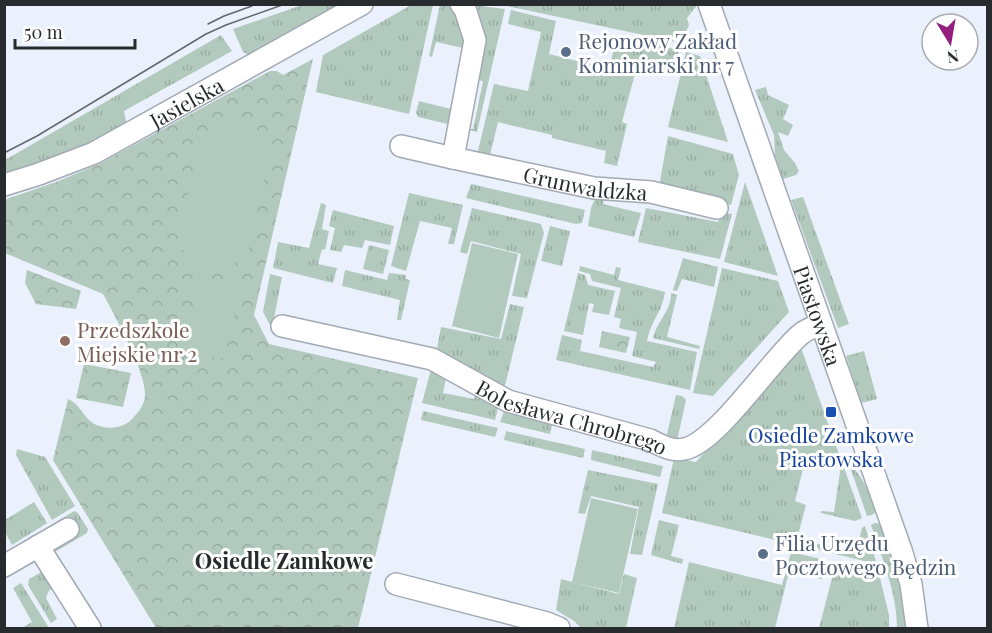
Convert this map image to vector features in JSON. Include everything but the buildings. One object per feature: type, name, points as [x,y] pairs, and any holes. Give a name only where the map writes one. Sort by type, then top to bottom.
[{"type":"street","name":"Jasielska","points":[[4,185],[94,153],[362,4]]},
{"type":"street","points":[[453,158],[475,40],[461,4]]},
{"type":"street","name":"Piastowska","points":[[709,4],[902,553],[911,584],[917,628]]},
{"type":"street","name":"Grunwaldzka","points":[[401,146],[594,188],[651,192],[717,208]]},
{"type":"street","name":"Bolesława Chrobrego","points":[[282,326],[432,359],[508,401],[650,440],[670,449],[685,449],[696,445],[716,428],[801,334],[821,324]]},
{"type":"street","points":[[7,557],[38,546],[68,529]]},
{"type":"street","points":[[38,546],[90,628]]},
{"type":"street","points":[[396,584],[559,628]]},
{"type":"green space","points":[[413,4],[433,5],[409,114],[316,92],[323,55]]},
{"type":"green space","points":[[698,4],[687,18],[689,25],[681,43],[502,5]]},
{"type":"green space","points":[[302,5],[344,5],[249,55],[243,52],[233,29]]},
{"type":"green space","points":[[440,5],[453,5],[468,49],[436,42],[432,57],[429,56]]},
{"type":"green space","points":[[472,5],[505,9],[477,132],[466,129],[473,129],[483,82],[477,78]]},
{"type":"green space","points":[[511,10],[556,21],[549,54],[609,69],[617,36],[679,50],[673,72],[637,66],[622,122],[627,124],[617,166],[604,163],[606,151],[498,122],[490,155],[477,155],[494,84],[528,91],[541,32],[508,24]]},
{"type":"green space","points":[[221,35],[232,51],[124,111],[126,122],[121,128],[55,159],[5,174],[5,160]]},
{"type":"green space","points":[[686,52],[700,56],[728,142],[668,127]]},
{"type":"green space","points":[[313,59],[254,315],[269,344],[418,378],[358,628],[156,628],[53,460],[68,399],[96,425],[111,428],[122,426],[134,417],[144,402],[141,373],[103,294],[5,253],[4,200],[99,164],[270,71],[277,71],[283,75]]},
{"type":"green space","points":[[766,87],[768,95],[789,105],[783,119],[793,125],[788,136],[778,132],[784,150],[799,171],[796,175],[783,179],[775,156],[774,135],[755,90]]},
{"type":"green space","points":[[419,101],[455,110],[452,125],[418,117],[416,113]]},
{"type":"green space","points":[[228,122],[245,125],[257,132],[265,143],[269,160],[248,251],[228,267],[217,270],[207,269],[197,266],[189,259],[178,235],[200,145],[211,130]]},
{"type":"green space","points":[[668,136],[733,154],[739,175],[731,205],[659,187]]},
{"type":"green space","points":[[745,182],[778,276],[724,262]]},
{"type":"green space","points":[[471,184],[585,210],[582,223],[576,224],[466,198]]},
{"type":"green space","points":[[409,193],[463,205],[454,244],[448,244],[452,228],[420,221],[406,271],[391,266]]},
{"type":"green space","points":[[597,194],[605,195],[603,204],[641,213],[634,237],[588,226],[591,208]]},
{"type":"green space","points":[[803,197],[849,324],[838,328],[791,200]]},
{"type":"green space","points":[[321,203],[326,205],[322,229],[329,231],[325,250],[322,249],[318,264],[337,268],[333,283],[273,268],[278,242],[309,248]]},
{"type":"green space","points":[[472,208],[541,224],[544,233],[527,298],[512,296],[521,254],[471,241],[467,254],[460,252]]},
{"type":"green space","points":[[646,208],[718,222],[720,212],[732,214],[720,259],[638,242]]},
{"type":"green space","points":[[333,210],[394,226],[390,245],[365,240],[362,248],[344,245],[341,252],[330,250],[335,228],[329,226]]},
{"type":"green space","points":[[550,226],[570,231],[562,266],[541,261]]},
{"type":"green space","points":[[472,243],[518,254],[499,338],[452,326]]},
{"type":"green space","points":[[369,245],[389,250],[383,274],[363,269]]},
{"type":"green space","points":[[683,258],[718,267],[714,287],[682,279],[677,291],[673,290]]},
{"type":"green space","points":[[580,266],[614,275],[616,267],[621,268],[618,280],[665,292],[647,341],[697,352],[690,390],[556,360],[562,335],[582,340],[580,351],[653,367],[656,362],[632,356],[637,332],[619,328],[621,319],[614,317],[621,288],[592,281],[590,274],[579,271]]},
{"type":"green space","points":[[722,268],[778,281],[789,312],[713,396],[693,393]]},
{"type":"green space","points":[[27,270],[81,291],[76,309],[36,304],[25,283]]},
{"type":"green space","points":[[345,270],[387,280],[389,273],[406,275],[406,279],[410,280],[401,320],[397,320],[400,300],[342,286]]},
{"type":"green space","points":[[578,273],[585,275],[588,285],[615,291],[609,315],[592,312],[594,304],[589,303],[583,335],[564,331]]},
{"type":"green space","points":[[270,274],[282,277],[272,329],[263,312]]},
{"type":"green space","points":[[200,279],[241,289],[224,359],[184,350]]},
{"type":"green space","points":[[671,293],[677,295],[667,337],[700,346],[699,349],[653,338],[669,305]]},
{"type":"green space","points":[[510,304],[524,307],[504,390],[498,389],[437,349],[441,327],[501,339]]},
{"type":"green space","points":[[602,331],[630,337],[626,353],[599,347]]},
{"type":"green space","points":[[800,345],[862,518],[855,521],[821,513],[821,511],[834,512],[841,465],[838,461],[816,456],[814,461],[805,461],[795,501],[806,505],[797,539],[856,553],[862,528],[865,526],[877,564],[662,513],[674,458],[696,462]]},
{"type":"green space","points":[[864,351],[877,399],[861,403],[846,356]]},
{"type":"green space","points":[[84,364],[131,373],[123,407],[76,398]]},
{"type":"green space","points":[[431,369],[447,374],[443,393],[474,399],[476,393],[498,407],[495,420],[422,403]]},
{"type":"green space","points":[[676,395],[686,400],[677,441],[667,434]]},
{"type":"green space","points":[[423,411],[498,428],[495,437],[421,420]]},
{"type":"green space","points":[[504,411],[552,424],[550,434],[500,422]]},
{"type":"green space","points":[[506,431],[585,449],[583,458],[504,440]]},
{"type":"green space","points":[[17,449],[45,457],[75,506],[52,520],[16,455]]},
{"type":"green space","points":[[592,450],[663,466],[660,477],[591,460]]},
{"type":"green space","points":[[849,464],[866,485],[876,510],[874,514],[867,516]]},
{"type":"green space","points":[[588,470],[658,484],[642,555],[630,554],[639,507],[591,496],[585,514],[578,513]]},
{"type":"green space","points":[[591,498],[638,509],[619,593],[572,582]]},
{"type":"green space","points":[[34,502],[47,523],[12,545],[5,532],[5,520]]},
{"type":"green space","points":[[74,511],[88,529],[87,533],[50,555],[15,548]]},
{"type":"green space","points":[[659,520],[679,525],[671,556],[683,559],[682,564],[651,555]]},
{"type":"green space","points":[[882,524],[899,581],[907,628],[897,628],[892,589],[871,525]]},
{"type":"green space","points":[[791,552],[825,560],[826,563],[822,579],[789,572],[775,628],[674,628],[689,562],[782,585]]},
{"type":"green space","points":[[836,563],[879,574],[889,615],[889,628],[819,628]]},
{"type":"green space","points":[[47,569],[55,585],[46,598],[57,619],[51,623],[28,585],[29,579]]},
{"type":"green space","points":[[624,574],[637,578],[626,628],[581,628],[556,610],[561,579],[619,594]]},
{"type":"green space","points":[[21,583],[49,628],[22,628],[32,622],[13,588]]},
{"type":"tram line","points":[[4,153],[37,136],[206,34],[285,4]]},
{"type":"tram line","points":[[208,24],[252,6]]},
{"type":"place","name":"Rejonowy Zakład Kominiarski nr 7","points":[[566,52]]},
{"type":"place","name":"Przedszkole Miejskie nr 2","points":[[65,341]]},
{"type":"place","name":"Osiedle Zamkowe Piastowska","points":[[831,412]]},
{"type":"place","name":"Filia Urzędu Pocztowego Będzin","points":[[763,554]]},
{"type":"district","name":"Osiedle Zamkowe","points":[[284,560]]}]
